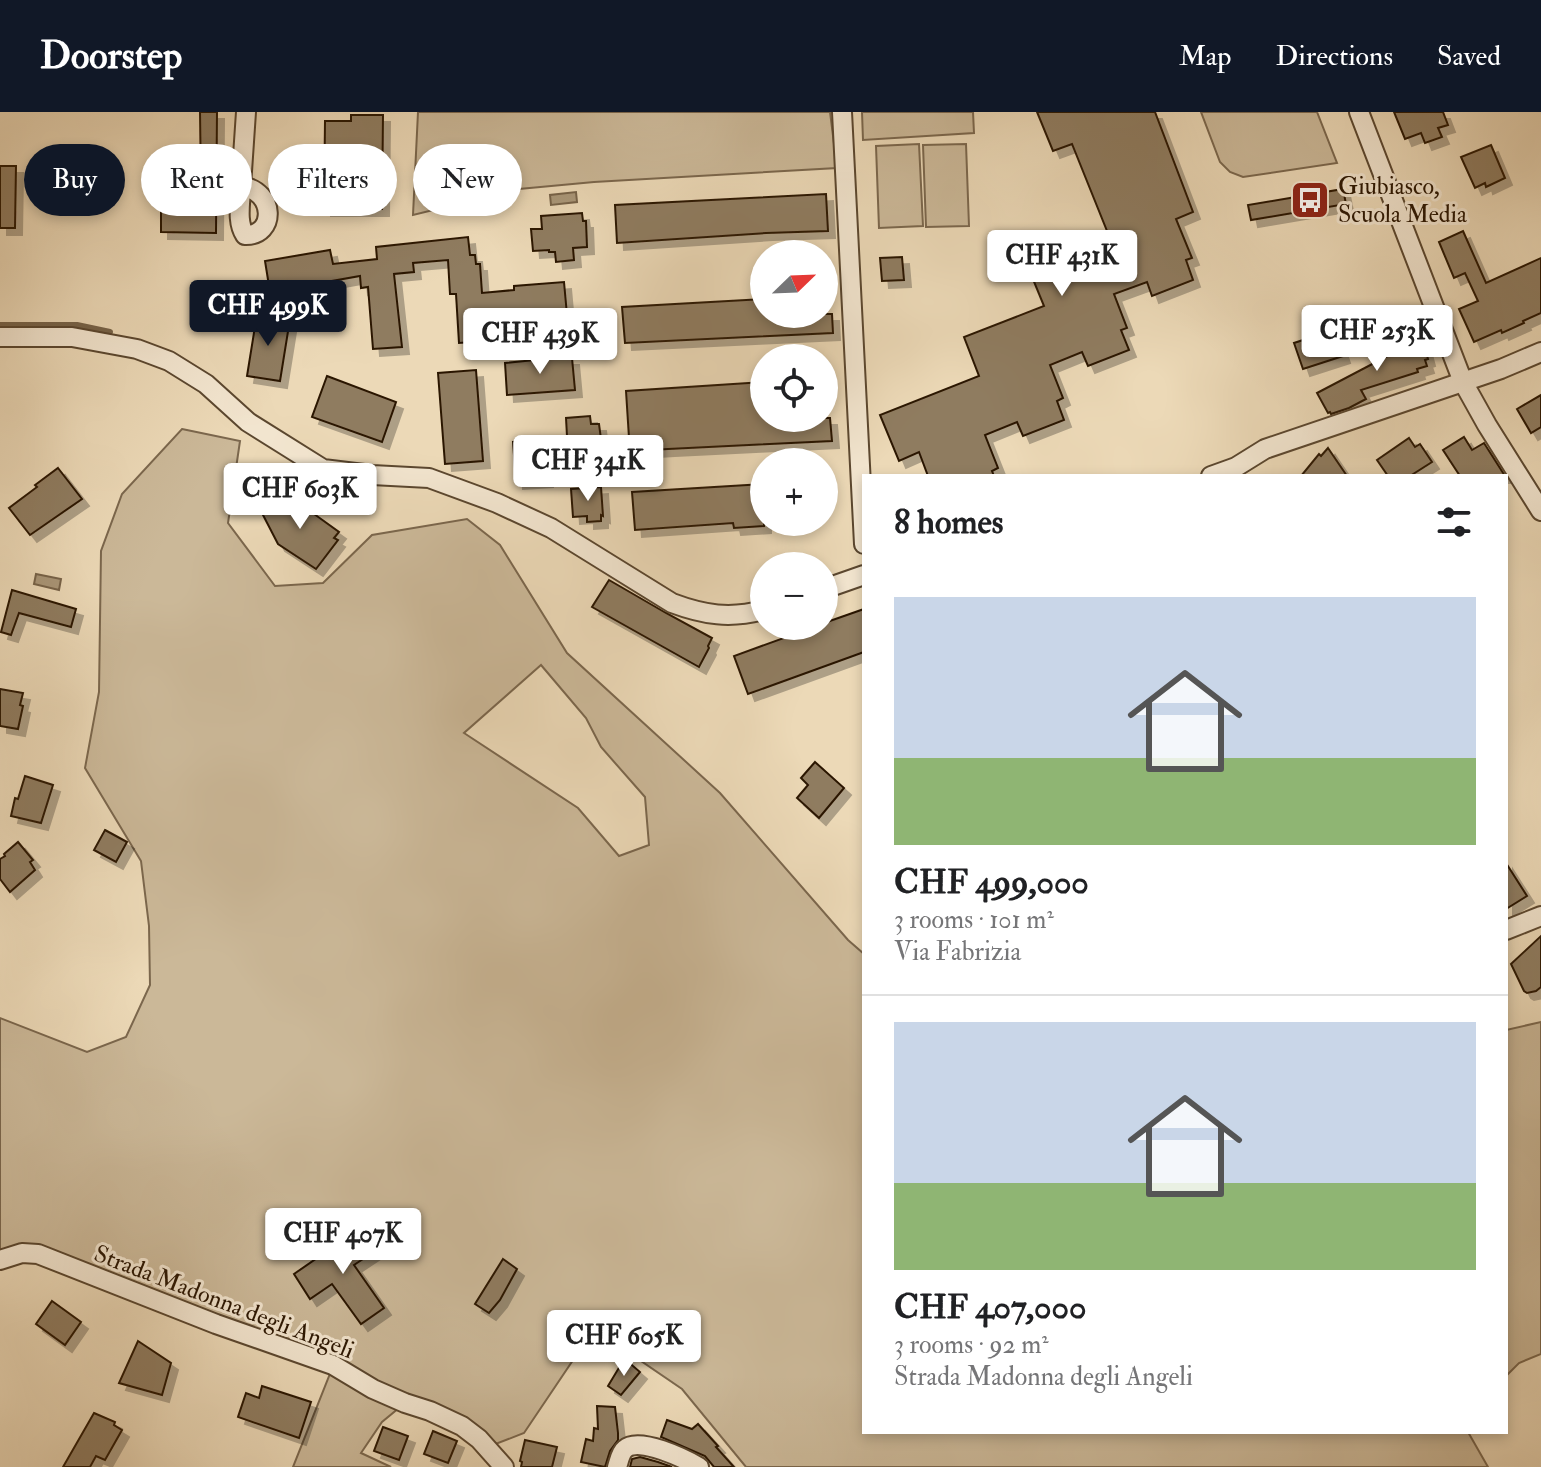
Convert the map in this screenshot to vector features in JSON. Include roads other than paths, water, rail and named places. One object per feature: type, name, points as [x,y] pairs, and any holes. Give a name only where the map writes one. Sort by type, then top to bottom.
[{"type":"street","points":[[244,144],[246,112]]},
{"type":"street","points":[[842,112],[862,505]]},
{"type":"street","points":[[1359,112],[1463,382],[1541,511]]},
{"type":"street","points":[[0,337],[72,337],[137,349],[169,361],[206,384],[248,422],[323,469],[429,478],[529,516],[655,594],[688,609],[726,617],[750,614]]},
{"type":"street","points":[[1217,474],[1236,467],[1274,445],[1463,382],[1541,352]]},
{"type":"street","points":[[838,584],[862,576]]},
{"type":"street","points":[[1508,929],[1541,916]]},
{"type":"street","name":"Strada Madonna degli Angeli","points":[[0,1260],[22,1253],[38,1254],[216,1324],[333,1365],[373,1389],[462,1426],[479,1439],[504,1467]]},
{"type":"street","points":[[617,1467],[623,1451],[642,1445],[678,1456],[699,1467]]},
{"type":"waterway","points":[[0,325],[77,325],[110,332]]},
{"type":"place","name":"Giubiasco, Scuola Media","points":[[1310,200]]}]
